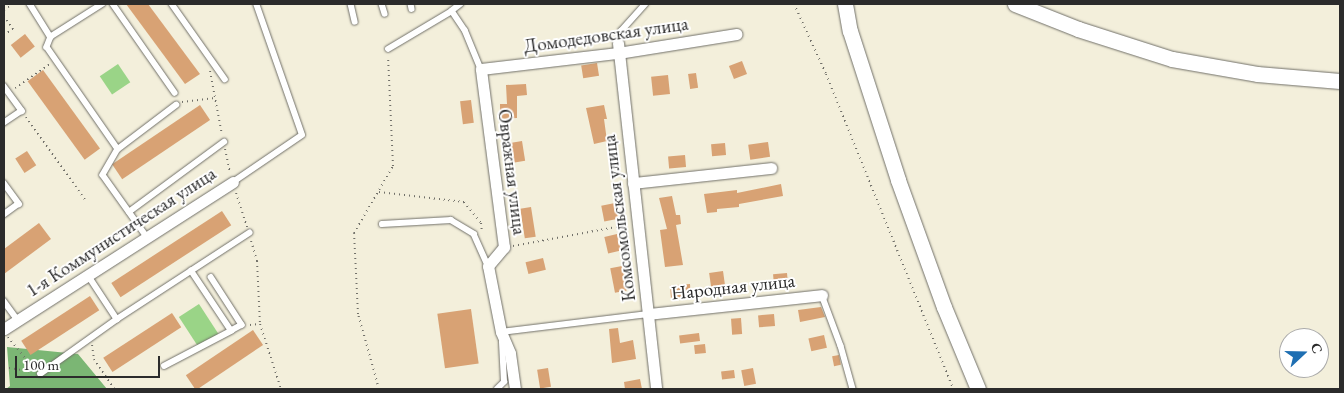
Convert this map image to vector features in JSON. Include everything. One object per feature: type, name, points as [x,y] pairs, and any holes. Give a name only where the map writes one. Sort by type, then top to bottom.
[{"type":"street","points":[[845,4],[846,18],[858,58],[901,189],[940,298],[978,389]]},
{"type":"street","points":[[1015,4],[1078,29],[1172,60],[1257,74],[1340,81]]},
{"type":"street","name":"Домодедовская улица","points":[[481,69],[618,48],[736,34]]},
{"type":"street","name":"Комсомольская улица","points":[[618,48],[656,389]]},
{"type":"street","name":"Овражная улица","points":[[481,69],[504,247],[488,266]]},
{"type":"street","points":[[633,183],[771,168]]},
{"type":"street","name":"1-я Коммунистическая улица","points":[[4,330],[233,182]]},
{"type":"street","points":[[488,266],[501,332],[510,353],[515,389]]},
{"type":"street","name":"Народная улица","points":[[648,314],[822,295]]},
{"type":"lane","points":[[30,4],[51,37]]},
{"type":"lane","points":[[103,4],[51,37],[46,47],[118,149]]},
{"type":"lane","points":[[113,4],[175,93]]},
{"type":"lane","points":[[172,4],[225,79]]},
{"type":"lane","points":[[233,182],[302,135],[256,4]]},
{"type":"lane","points":[[351,4],[355,22]]},
{"type":"lane","points":[[382,4],[384,14]]},
{"type":"lane","points":[[388,49],[461,4]]},
{"type":"lane","points":[[618,48],[621,31],[644,4]]},
{"type":"lane","points":[[452,11],[465,30],[481,69]]},
{"type":"lane","points":[[4,86],[22,111],[4,123]]},
{"type":"lane","points":[[147,237],[103,175],[118,149],[176,105]]},
{"type":"lane","points":[[129,212],[224,142]]},
{"type":"lane","points":[[4,183],[19,204],[4,215]]},
{"type":"lane","points":[[382,224],[451,220],[474,234],[488,266]]},
{"type":"lane","points":[[42,372],[118,319],[249,233]]},
{"type":"lane","points":[[191,271],[231,331]]},
{"type":"lane","points":[[88,275],[118,319]]},
{"type":"lane","points":[[164,366],[242,325],[211,277]]},
{"type":"lane","points":[[822,295],[841,346],[853,389]]},
{"type":"lane","points":[[4,301],[18,320]]},
{"type":"lane","points":[[498,389],[504,382],[501,332],[648,314]]},
{"type":"path","points":[[4,10],[12,4]]},
{"type":"path","points":[[794,4],[826,74],[953,389]]},
{"type":"path","points":[[4,16],[13,29],[4,35]]},
{"type":"path","points":[[379,389],[358,314],[354,232],[393,166],[388,49]]},
{"type":"path","points":[[9,93],[55,60]]},
{"type":"path","points":[[212,83],[213,92]]},
{"type":"path","points":[[185,101],[214,98]]},
{"type":"path","points":[[22,111],[86,201]]},
{"type":"path","points":[[233,182],[257,261],[260,324],[281,389]]},
{"type":"path","points":[[504,247],[637,223]]},
{"type":"path","points":[[242,325],[260,324]]},
{"type":"path","points":[[4,330],[31,367],[36,371],[42,372]]},
{"type":"path","points":[[92,347],[94,359],[114,389]]},
{"type":"path","points":[[4,367],[42,372]]},
{"type":"green space","points":[[118,64],[130,82],[112,95],[100,76]]},
{"type":"green space","points":[[199,304],[221,338],[201,351],[179,317]]},
{"type":"green space","points":[[7,347],[78,354],[107,389],[6,389],[10,386]]},
{"type":"building","points":[[126,4],[148,4],[200,74],[185,84]]},
{"type":"building","points":[[25,34],[35,47],[21,58],[11,45]]},
{"type":"building","points":[[742,61],[747,74],[734,79],[729,66]]},
{"type":"building","points":[[597,63],[599,76],[583,78],[581,66]]},
{"type":"building","points":[[43,70],[100,148],[85,160],[28,81]]},
{"type":"building","points":[[696,73],[698,88],[690,89],[688,74]]},
{"type":"building","points":[[668,75],[670,94],[653,96],[651,77]]},
{"type":"building","points":[[526,84],[527,95],[517,96],[517,118],[500,119],[500,104],[507,104],[506,85]]},
{"type":"building","points":[[471,100],[474,123],[463,124],[460,101]]},
{"type":"building","points":[[200,105],[210,120],[122,179],[112,164]]},
{"type":"building","points":[[604,105],[607,119],[604,119],[607,141],[594,144],[586,108]]},
{"type":"building","points":[[522,141],[525,161],[513,163],[510,143]]},
{"type":"building","points":[[768,142],[770,157],[750,160],[748,145]]},
{"type":"building","points":[[725,143],[726,155],[712,156],[711,144]]},
{"type":"building","points":[[27,151],[36,165],[25,173],[15,159]]},
{"type":"building","points":[[685,155],[686,167],[669,168],[668,156]]},
{"type":"building","points":[[781,184],[783,196],[739,204],[739,207],[717,209],[717,212],[707,213],[704,194],[737,190],[737,193]]},
{"type":"building","points":[[672,196],[676,215],[680,215],[681,224],[676,225],[683,265],[665,267],[660,230],[667,229],[659,198]]},
{"type":"building","points":[[615,203],[618,219],[604,221],[601,206]]},
{"type":"building","points":[[531,207],[536,237],[525,238],[520,209]]},
{"type":"building","points":[[222,211],[231,225],[121,297],[111,283]]},
{"type":"building","points":[[39,223],[51,239],[4,274],[4,249]]},
{"type":"building","points":[[617,234],[621,251],[608,253],[604,237]]},
{"type":"building","points":[[543,258],[546,270],[528,274],[526,262]]},
{"type":"building","points":[[622,266],[627,291],[615,293],[610,268]]},
{"type":"building","points":[[723,271],[725,285],[711,287],[709,273]]},
{"type":"building","points":[[787,273],[788,284],[774,285],[773,274]]},
{"type":"building","points":[[690,284],[691,297],[671,298],[670,285]]},
{"type":"building","points":[[90,296],[99,310],[30,355],[21,341]]},
{"type":"building","points":[[821,307],[825,317],[800,322],[798,310]]},
{"type":"building","points":[[471,309],[479,363],[445,368],[437,314]]},
{"type":"building","points":[[172,313],[181,327],[112,372],[103,358]]},
{"type":"building","points":[[774,314],[775,326],[759,327],[758,315]]},
{"type":"building","points":[[741,318],[742,334],[732,335],[731,319]]},
{"type":"building","points":[[618,328],[620,343],[633,340],[636,359],[612,363],[609,329]]},
{"type":"building","points":[[253,330],[263,345],[198,389],[195,389],[186,375]]},
{"type":"building","points":[[699,333],[700,341],[680,343],[679,335]]},
{"type":"building","points":[[824,335],[827,348],[811,351],[808,339]]},
{"type":"building","points":[[705,344],[706,353],[695,354],[694,345]]},
{"type":"building","points":[[839,355],[841,365],[834,366],[832,356]]},
{"type":"building","points":[[548,368],[551,387],[540,388],[537,370]]},
{"type":"building","points":[[753,368],[756,384],[744,386],[741,370]]},
{"type":"building","points":[[734,370],[735,378],[722,380],[721,372]]},
{"type":"building","points":[[640,379],[642,389],[625,389],[624,382]]}]
